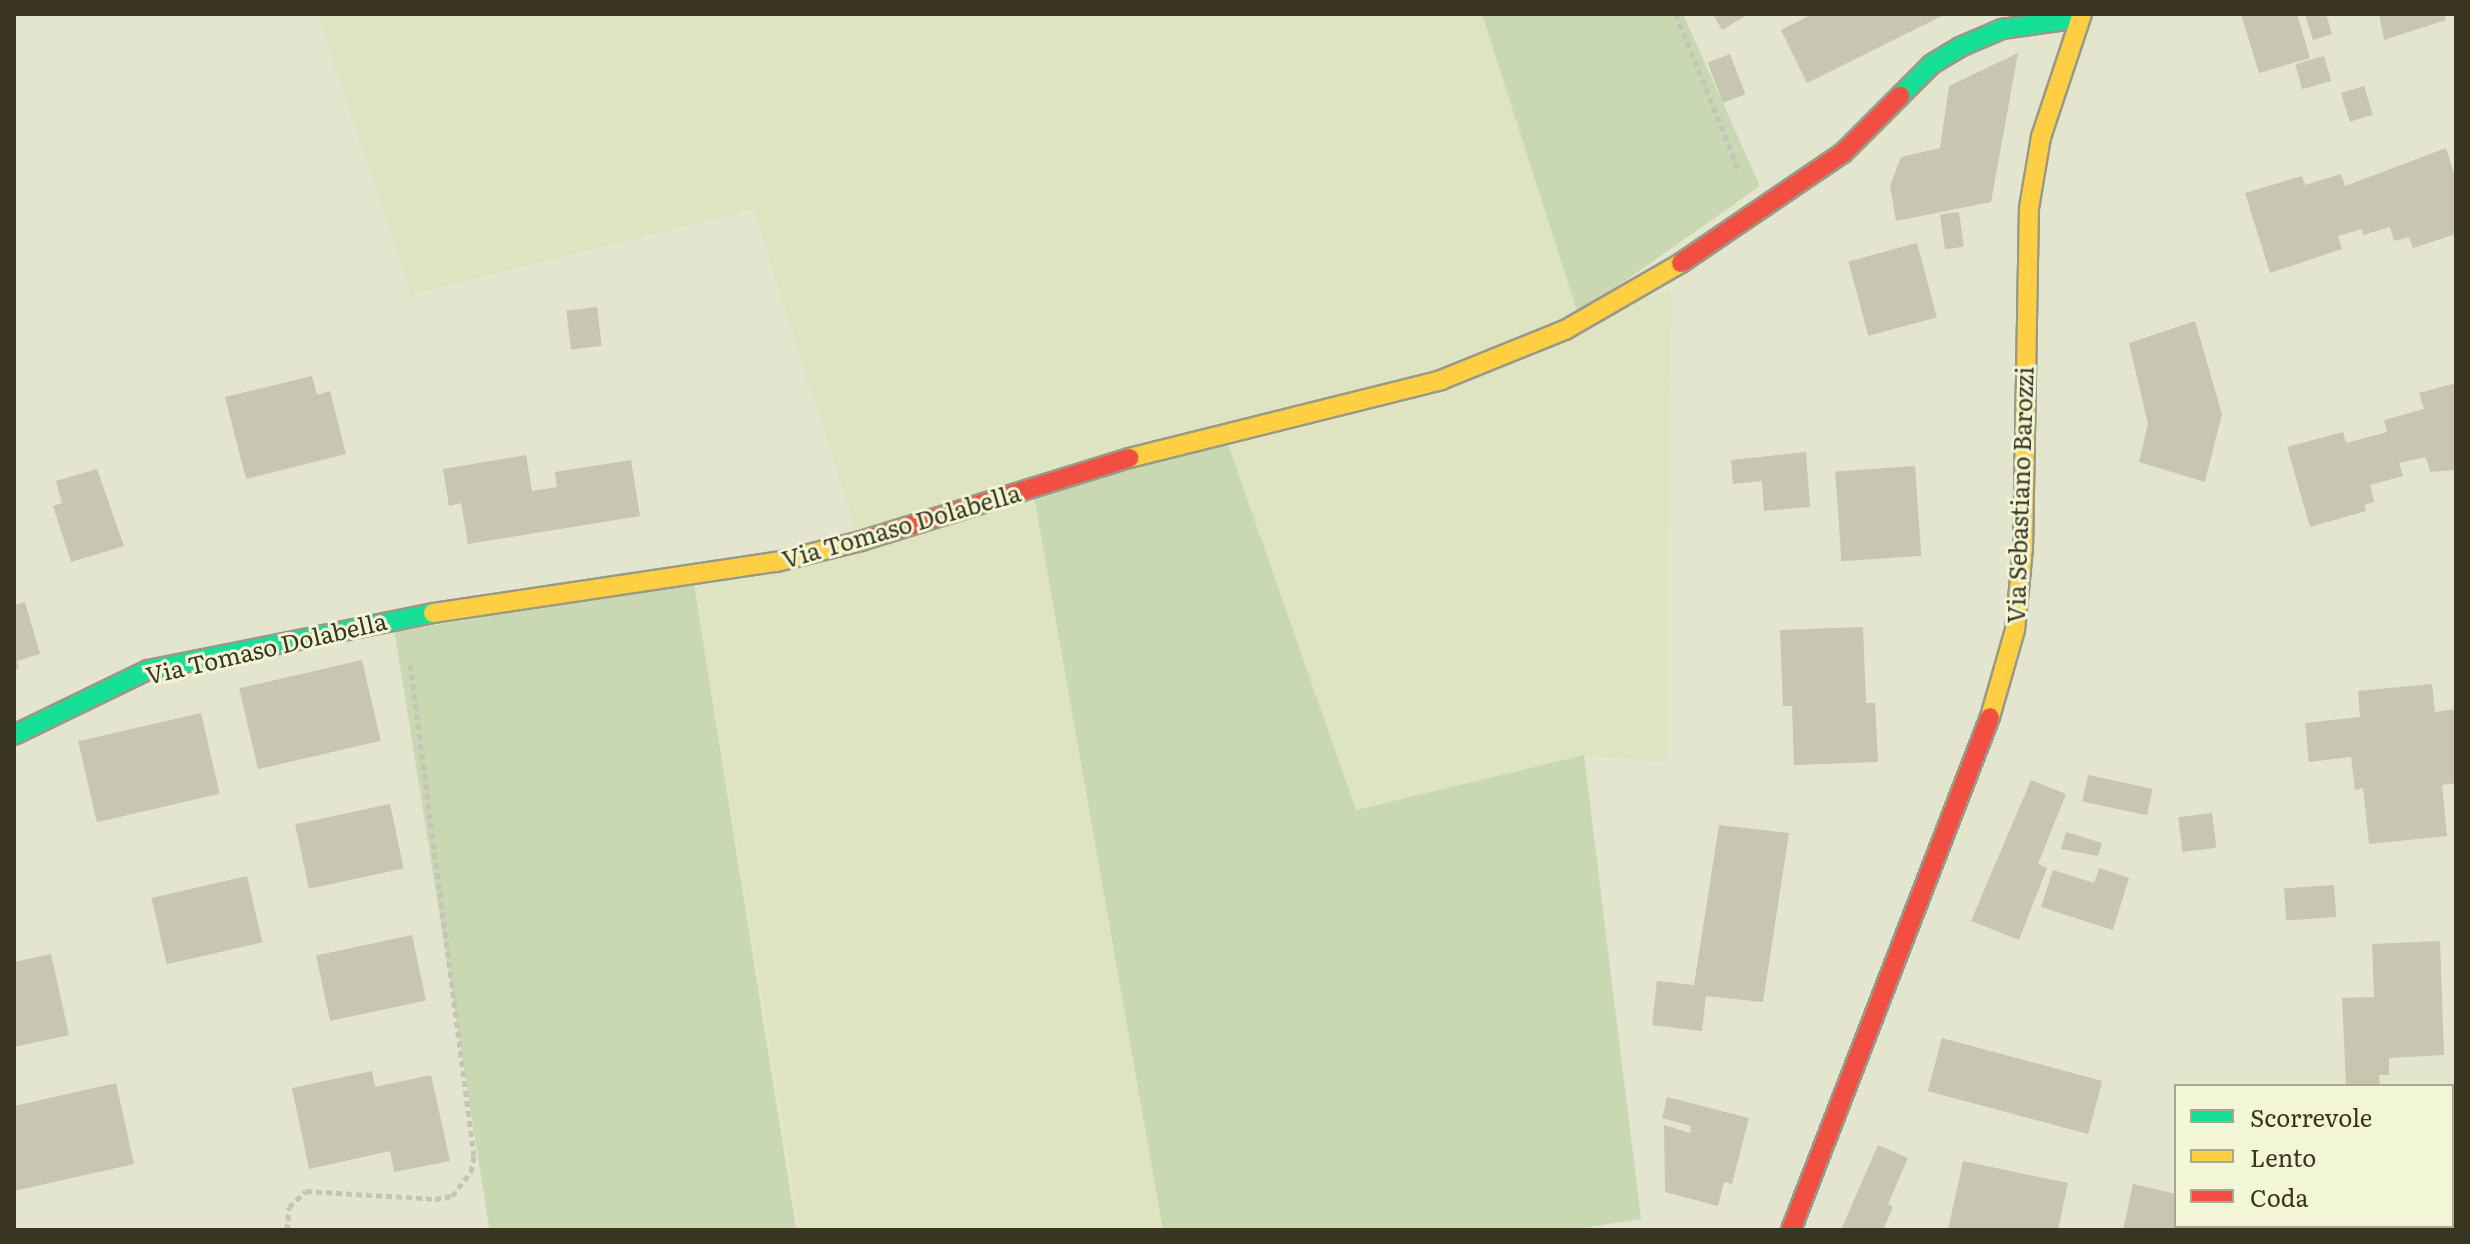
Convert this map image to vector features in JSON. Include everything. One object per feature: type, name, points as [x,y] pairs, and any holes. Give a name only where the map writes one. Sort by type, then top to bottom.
[{"type":"street","name":"Via Tomaso Dolabella","points":[[14,735],[148,670],[404,617],[776,562],[876,537],[1176,443],[1441,380],[1565,330],[1647,286],[1843,153],[1932,64],[1960,47],[2002,29],[2081,16]]},
{"type":"street","name":"Via Sebastiano Barozzi","points":[[1791,1230],[1982,744],[2012,643],[2023,549],[2029,208],[2041,137],[2081,16]]},
{"type":"path","points":[[1676,14],[1755,213]]},
{"type":"path","points":[[287,1230],[289,1207],[306,1191],[435,1199],[452,1196],[471,1172],[474,1156],[404,617]]},
{"type":"green space","points":[[318,14],[1482,14],[1578,314],[1671,291],[1666,762],[1584,755],[1356,810],[1222,427],[1034,497],[1163,1230],[800,1230],[694,584],[856,531],[753,209],[411,295]]},
{"type":"green space","points":[[1482,14],[1683,14],[1760,186],[1578,314]]},
{"type":"green space","points":[[1222,427],[1356,810],[1584,755],[1641,1219],[1570,1230],[1163,1230],[1034,496]]},
{"type":"green space","points":[[694,584],[796,1229],[490,1230],[395,631]]},
{"type":"building","points":[[1713,14],[1749,14],[1722,30]]},
{"type":"building","points":[[1813,14],[1946,14],[1807,83],[1781,30]]},
{"type":"building","points":[[2241,14],[2297,14],[2310,58],[2259,73]]},
{"type":"building","points":[[2305,14],[2326,14],[2332,34],[2313,40]]},
{"type":"building","points":[[2379,14],[2444,14],[2446,20],[2384,40]]},
{"type":"building","points":[[2018,53],[1991,202],[1896,221],[1890,186],[1901,157],[1940,148],[1949,86]]},
{"type":"building","points":[[1730,54],[1745,94],[1723,103],[1708,63]]},
{"type":"building","points":[[2324,56],[2331,81],[2302,89],[2295,64]]},
{"type":"building","points":[[2364,86],[2373,115],[2350,122],[2341,93]]},
{"type":"building","points":[[2446,148],[2456,180],[2456,234],[2413,248],[2409,237],[2394,241],[2390,227],[2363,235],[2362,229],[2338,236],[2342,249],[2270,273],[2245,193],[2302,176],[2305,185],[2341,174],[2345,186]]},
{"type":"building","points":[[1959,212],[1964,247],[1945,249],[1940,215]]},
{"type":"building","points":[[1917,243],[1937,317],[1868,336],[1848,261]]},
{"type":"building","points":[[597,307],[602,346],[571,349],[566,311]]},
{"type":"building","points":[[2195,321],[2222,414],[2205,482],[2139,462],[2148,424],[2129,343]]},
{"type":"building","points":[[312,376],[317,395],[330,391],[346,454],[246,479],[225,397]]},
{"type":"building","points":[[2456,383],[2456,470],[2430,472],[2426,457],[2399,463],[2403,476],[2370,485],[2374,502],[2364,505],[2366,511],[2310,527],[2287,447],[2343,432],[2346,443],[2387,432],[2384,420],[2424,409],[2419,393]]},
{"type":"building","points":[[1806,452],[1810,507],[1764,511],[1762,481],[1733,484],[1731,460]]},
{"type":"building","points":[[526,455],[532,491],[557,487],[555,472],[631,460],[640,516],[468,544],[461,503],[449,506],[443,469]]},
{"type":"building","points":[[1915,466],[1921,556],[1841,561],[1835,472]]},
{"type":"building","points":[[97,469],[124,546],[71,562],[53,506],[62,503],[56,481]]},
{"type":"building","points":[[25,602],[40,654],[17,661],[19,668],[14,670],[14,605]]},
{"type":"building","points":[[1863,627],[1866,703],[1875,703],[1878,762],[1794,765],[1792,706],[1783,706],[1780,630]]},
{"type":"building","points":[[362,660],[381,741],[258,769],[239,688]]},
{"type":"building","points":[[2432,684],[2435,712],[2456,709],[2456,783],[2442,785],[2447,836],[2369,844],[2363,788],[2355,790],[2351,757],[2309,762],[2305,723],[2360,717],[2358,691]]},
{"type":"building","points":[[201,713],[220,794],[97,822],[78,741]]},
{"type":"building","points":[[2088,775],[2153,789],[2147,815],[2082,801]]},
{"type":"building","points":[[2031,780],[2066,794],[2038,864],[2047,868],[2019,940],[1971,921]]},
{"type":"building","points":[[390,804],[404,869],[309,889],[295,824]]},
{"type":"building","points":[[2212,813],[2216,848],[2183,852],[2178,817]]},
{"type":"building","points":[[1719,825],[1789,833],[1763,1002],[1706,996],[1702,1031],[1652,1025],[1657,981],[1694,985]]},
{"type":"building","points":[[2066,832],[2102,843],[2098,856],[2061,849]]},
{"type":"building","points":[[2099,868],[2129,878],[2113,930],[2041,907],[2053,870],[2094,883]]},
{"type":"building","points":[[247,876],[262,942],[167,964],[152,898]]},
{"type":"building","points":[[2334,885],[2336,917],[2286,920],[2284,888]]},
{"type":"building","points":[[412,935],[426,1001],[330,1021],[316,955]]},
{"type":"building","points":[[2440,941],[2444,1055],[2389,1058],[2389,1075],[2379,1075],[2380,1084],[2346,1084],[2342,998],[2374,997],[2372,944]]},
{"type":"building","points":[[51,954],[69,1035],[14,1047],[14,962]]},
{"type":"building","points":[[1942,1038],[2102,1081],[2088,1134],[1928,1091]]},
{"type":"building","points":[[372,1071],[375,1087],[431,1075],[450,1161],[394,1172],[390,1151],[309,1169],[292,1088]]},
{"type":"building","points":[[116,1083],[134,1164],[14,1191],[14,1106]]},
{"type":"building","points":[[1667,1097],[1749,1118],[1732,1184],[1724,1182],[1718,1206],[1665,1192],[1664,1125],[1690,1133],[1691,1126],[1662,1118]]},
{"type":"building","points":[[1878,1145],[1908,1158],[1888,1204],[1893,1207],[1883,1230],[1841,1230]]},
{"type":"building","points":[[1963,1161],[2068,1183],[2058,1230],[1948,1230]]},
{"type":"building","points":[[2133,1184],[2174,1194],[2174,1228],[2191,1228],[2191,1230],[2123,1230]]},
{"type":"traffic: fast","points":[[1900,96],[1932,64],[1960,47],[2002,29],[2080,18]]},
{"type":"traffic: fast","points":[[14,735],[148,670],[433,613]]},
{"type":"traffic: slow","points":[[1990,717],[2015,630],[2023,549],[2029,208],[2041,137],[2082,14]]},
{"type":"traffic: slow","points":[[1129,458],[1441,380],[1565,330],[1681,263]]},
{"type":"traffic: slow","points":[[433,613],[776,562],[861,541]]},
{"type":"traffic: jam","points":[[1681,263],[1843,153],[1900,96]]},
{"type":"traffic: jam","points":[[861,541],[1129,458]]},
{"type":"traffic: jam","points":[[1791,1230],[1990,717]]}]
